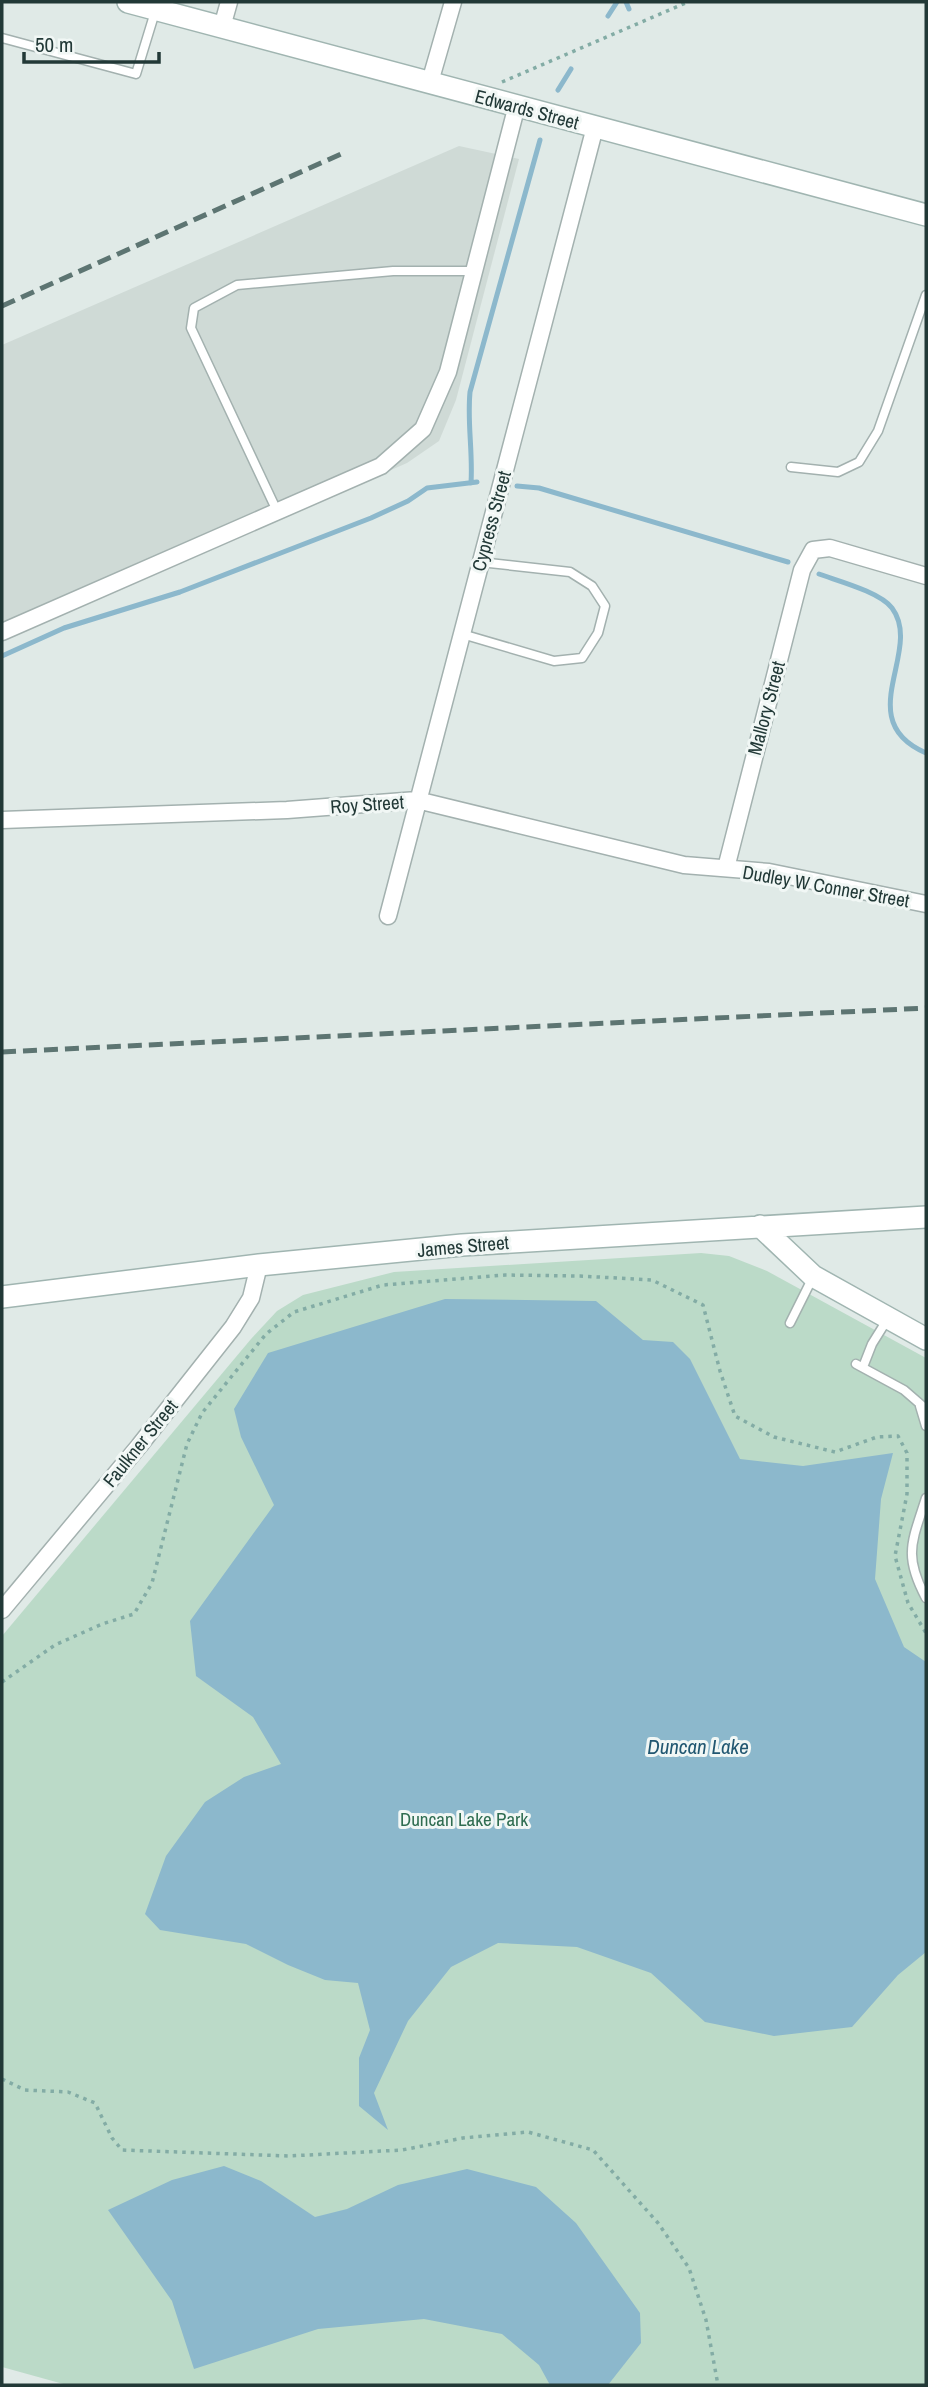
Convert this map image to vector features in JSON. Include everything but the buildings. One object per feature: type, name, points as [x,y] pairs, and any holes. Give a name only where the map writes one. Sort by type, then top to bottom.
[{"type":"street","name":"Edwards Street","points":[[128,2],[926,215]]},
{"type":"street","points":[[222,27],[229,2]]},
{"type":"street","points":[[430,82],[453,2]]},
{"type":"street","points":[[2,632],[381,466],[423,429],[448,372],[517,105]]},
{"type":"street","name":"Cypress Street","points":[[388,916],[595,127]]},
{"type":"street","name":"Mallory Street","points":[[726,868],[802,570],[813,550],[830,548],[926,576]]},
{"type":"street","name":"Roy Street","points":[[2,820],[287,810],[417,800],[684,865],[726,868]]},
{"type":"street","name":"Dudley W Conner Street","points":[[726,868],[801,877],[926,904]]},
{"type":"street","name":"James Street","points":[[2,1297],[259,1265],[462,1245],[926,1217]]},
{"type":"street","points":[[760,1226],[813,1276],[926,1339]]},
{"type":"street","name":"Faulkner Street","points":[[2,1610],[139,1446],[233,1327],[251,1298],[259,1265]]},
{"type":"lane","points":[[2,38],[136,74],[156,9]]},
{"type":"lane","points":[[277,511],[191,328],[194,308],[237,285],[393,271],[474,271]]},
{"type":"lane","points":[[791,467],[838,472],[859,461],[878,431],[926,295]]},
{"type":"lane","points":[[461,634],[554,661],[582,658],[598,633],[605,606],[592,586],[570,572],[480,562]]},
{"type":"lane","points":[[790,1323],[813,1276]]},
{"type":"lane","points":[[888,1318],[859,1366],[917,1400],[926,1409]]},
{"type":"lane","points":[[917,1400],[926,1426]]},
{"type":"lane","points":[[926,1498],[911,1545],[911,1560],[918,1584],[926,1598]]},
{"type":"path","points":[[474,94],[688,2]]},
{"type":"path","points":[[2,1682],[55,1645],[102,1624],[134,1614],[152,1583],[187,1444],[202,1413],[266,1334],[295,1312],[383,1285],[505,1275],[652,1280],[703,1305],[735,1416],[774,1437],[835,1452],[877,1437],[898,1436],[907,1453],[907,1494],[895,1556],[908,1603],[926,1633]]},
{"type":"path","points":[[2,2079],[25,2090],[68,2092],[95,2103],[112,2138],[122,2150],[289,2156],[401,2150],[463,2138],[528,2132],[593,2150],[658,2223],[690,2268],[706,2320],[718,2385]]},
{"type":"shaded area","points":[[459,146],[519,159],[456,400],[439,441],[407,463],[2,640],[2,345]]},
{"type":"green space","name":"Duncan Lake Park","points":[[701,1253],[729,1256],[767,1271],[926,1358],[926,2385],[67,2385],[2,2367],[2,1636],[251,1339],[277,1311],[303,1295],[394,1272]]},
{"type":"water","name":"Duncan Lake","points":[[445,1299],[596,1301],[643,1340],[673,1342],[690,1359],[740,1459],[803,1466],[893,1453],[881,1499],[875,1579],[904,1647],[926,1662],[926,1952],[898,1975],[852,2027],[774,2036],[705,2022],[651,1973],[577,1947],[498,1943],[451,1967],[408,2021],[374,2093],[388,2130],[359,2106],[359,2058],[370,2030],[358,1983],[325,1980],[246,1944],[160,1930],[145,1914],[166,1856],[205,1802],[244,1777],[281,1764],[253,1717],[196,1676],[190,1621],[274,1505],[241,1437],[234,1409],[268,1353]]},
{"type":"water","points":[[224,2166],[261,2181],[315,2217],[347,2209],[398,2185],[467,2169],[536,2187],[576,2223],[640,2313],[641,2343],[608,2385],[550,2385],[539,2365],[502,2334],[424,2319],[318,2329],[194,2369],[172,2301],[108,2210],[172,2180]]},
{"type":"waterway","points":[[608,16],[617,2]]},
{"type":"waterway","points":[[626,2],[629,9]]},
{"type":"waterway","points":[[558,90],[571,69]]},
{"type":"waterway","points":[[471,483],[470,392],[540,140]]},
{"type":"waterway","points":[[2,656],[64,628],[180,592],[371,518],[408,501],[427,488],[477,482]]},
{"type":"waterway","points":[[517,486],[539,488],[788,562]]},
{"type":"waterway","points":[[819,574],[869,592],[892,608],[900,625],[900,644],[890,704],[893,722],[904,739],[926,753]]},
{"type":"railway","points":[[2,306],[341,154]]},
{"type":"railway","points":[[2,1052],[926,1008]]}]
